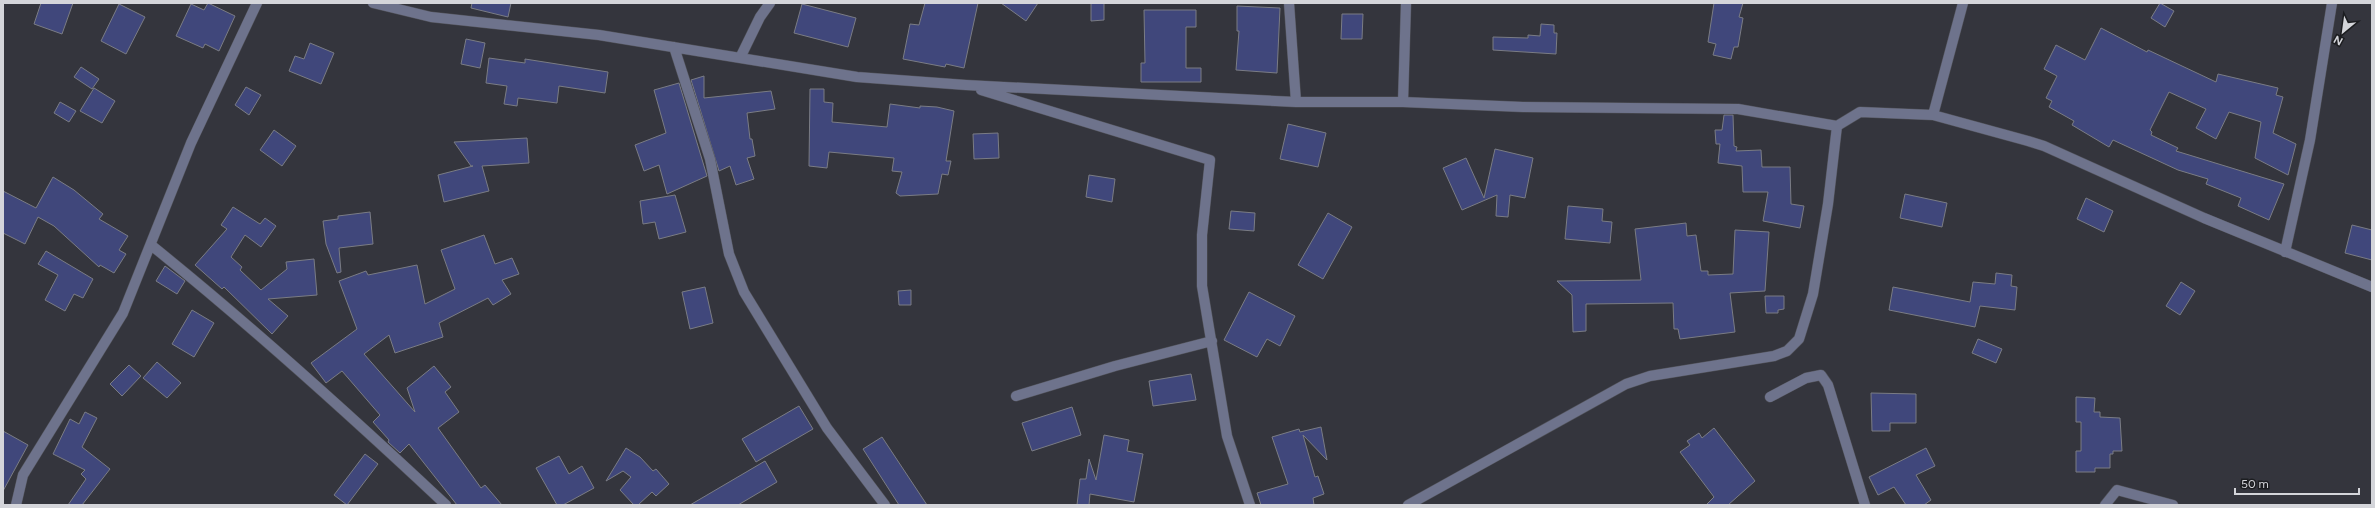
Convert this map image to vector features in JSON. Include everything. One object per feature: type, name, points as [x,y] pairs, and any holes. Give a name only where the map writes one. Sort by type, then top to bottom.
[{"type":"street","points":[[16,505],[23,475],[123,313],[192,142],[257,3]]},
{"type":"street","points":[[373,3],[431,18],[599,35],[857,77],[966,85],[1296,102],[1403,102],[1524,107],[1738,110],[1837,126],[1860,112],[1933,115],[2044,146],[2285,252],[2372,287]]},
{"type":"street","points":[[740,58],[770,3]]},
{"type":"street","points":[[1288,3],[1296,102]]},
{"type":"street","points":[[1403,102],[1406,3]]},
{"type":"street","points":[[1933,115],[1963,3]]},
{"type":"street","points":[[2285,252],[2310,140],[2332,3]]},
{"type":"street","points":[[674,47],[710,159],[729,254],[744,292],[827,428],[885,505]]},
{"type":"street","points":[[966,85],[1210,160],[1202,235],[1202,286],[1227,436],[1250,505]]},
{"type":"street","points":[[1408,505],[1626,384],[1650,376],[1756,361],[1787,351],[1799,339],[1813,294],[1828,204],[1837,126]]},
{"type":"street","points":[[151,245],[203,287],[343,409],[446,505]]},
{"type":"street","points":[[1016,396],[1115,366],[1212,341]]},
{"type":"street","points":[[1770,397],[1806,378],[1821,375],[1828,385],[1865,505]]},
{"type":"street","points":[[2104,505],[2117,490],[2172,505]]},
{"type":"building","points":[[41,3],[73,3],[62,34],[34,24]]},
{"type":"building","points":[[208,3],[235,16],[219,51],[205,44],[203,48],[176,36],[191,4],[204,10]]},
{"type":"building","points":[[472,3],[511,3],[508,17],[471,8]]},
{"type":"building","points":[[925,3],[978,3],[964,68],[946,64],[945,67],[903,59],[910,24],[919,25]]},
{"type":"building","points":[[1001,3],[1038,3],[1026,21]]},
{"type":"building","points":[[1091,3],[1104,3],[1104,20],[1091,21]]},
{"type":"building","points":[[1714,3],[1743,3],[1739,17],[1743,18],[1738,47],[1734,47],[1731,59],[1713,55],[1716,44],[1708,42]]},
{"type":"building","points":[[2160,3],[2174,11],[2165,27],[2151,18]]},
{"type":"building","points":[[119,4],[145,17],[126,54],[101,41]]},
{"type":"building","points":[[802,4],[856,18],[848,47],[794,33]]},
{"type":"building","points":[[1237,6],[1280,8],[1277,73],[1236,70],[1239,31],[1237,31]]},
{"type":"building","points":[[1144,10],[1196,10],[1196,27],[1186,27],[1186,68],[1201,68],[1201,82],[1141,82],[1141,63],[1145,63]]},
{"type":"building","points":[[1342,14],[1363,14],[1362,39],[1341,39]]},
{"type":"building","points":[[1541,24],[1554,25],[1554,33],[1557,33],[1556,54],[1493,50],[1493,37],[1528,38],[1528,35],[1540,36]]},
{"type":"building","points":[[2101,28],[2147,52],[2148,50],[2216,82],[2218,74],[2278,88],[2276,95],[2283,97],[2273,133],[2296,144],[2288,175],[2255,158],[2261,122],[2229,112],[2216,139],[2196,128],[2206,109],[2169,92],[2150,130],[2152,132],[2151,135],[2178,148],[2176,151],[2284,184],[2269,220],[2238,206],[2241,198],[2206,184],[2208,179],[2178,170],[2113,140],[2109,147],[2072,125],[2074,121],[2049,107],[2052,101],[2046,98],[2057,76],[2044,69],[2056,45],[2085,60]]},
{"type":"building","points":[[466,39],[485,43],[480,68],[461,64]]},
{"type":"building","points":[[310,43],[334,53],[321,84],[289,71],[295,56],[304,59]]},
{"type":"building","points":[[489,58],[525,63],[525,59],[608,72],[605,93],[559,86],[557,103],[518,98],[517,106],[504,104],[507,86],[486,83]]},
{"type":"building","points":[[81,67],[99,79],[92,89],[74,77]]},
{"type":"building","points":[[704,76],[704,98],[771,91],[775,109],[747,113],[750,139],[752,139],[755,156],[747,158],[754,179],[736,185],[730,166],[719,171],[691,80]]},
{"type":"building","points":[[679,83],[707,176],[667,194],[659,165],[644,171],[635,145],[666,133],[654,90]]},
{"type":"building","points":[[246,87],[261,95],[249,115],[235,105]]},
{"type":"building","points":[[94,88],[115,101],[102,123],[80,111]]},
{"type":"building","points":[[810,89],[824,89],[824,102],[833,103],[832,122],[887,127],[890,104],[920,108],[920,106],[937,107],[954,111],[946,161],[951,161],[948,175],[942,174],[938,194],[900,196],[896,193],[902,172],[892,171],[894,158],[829,152],[827,168],[809,166]]},
{"type":"building","points":[[60,102],[76,111],[69,122],[54,113]]},
{"type":"building","points":[[1724,115],[1733,115],[1734,146],[1737,147],[1736,151],[1761,150],[1762,167],[1790,167],[1791,204],[1804,206],[1800,228],[1763,221],[1768,192],[1743,192],[1742,166],[1718,163],[1720,144],[1716,144],[1715,130],[1722,130]]},
{"type":"building","points":[[1288,124],[1326,133],[1318,167],[1280,159]]},
{"type":"building","points":[[274,130],[296,146],[282,166],[260,150]]},
{"type":"building","points":[[998,133],[999,158],[974,159],[973,134]]},
{"type":"building","points":[[527,138],[529,163],[482,166],[489,191],[444,202],[438,175],[473,166],[471,166],[454,142]]},
{"type":"building","points":[[1495,149],[1533,158],[1525,198],[1510,195],[1508,217],[1496,216],[1497,195],[1462,210],[1443,168],[1466,158],[1484,198]]},
{"type":"building","points":[[1089,175],[1115,179],[1112,202],[1086,197]]},
{"type":"building","points":[[53,177],[74,190],[103,214],[99,219],[128,236],[119,250],[126,254],[114,273],[100,265],[99,267],[54,226],[38,217],[25,244],[3,233],[3,191],[36,208]]},
{"type":"building","points":[[1905,194],[1947,203],[1942,227],[1900,218]]},
{"type":"building","points":[[675,195],[686,232],[659,239],[655,222],[643,224],[640,201]]},
{"type":"building","points":[[2086,198],[2113,211],[2104,232],[2077,219]]},
{"type":"building","points":[[1568,206],[1603,209],[1602,221],[1612,222],[1610,243],[1565,239]]},
{"type":"building","points":[[233,207],[260,224],[265,218],[276,226],[261,247],[245,235],[231,257],[242,267],[240,270],[261,290],[287,269],[286,262],[314,259],[317,295],[268,299],[288,316],[272,334],[224,287],[222,289],[195,265],[227,229],[221,225]]},
{"type":"building","points":[[1231,211],[1255,213],[1254,231],[1229,229]]},
{"type":"building","points":[[370,212],[373,244],[339,248],[341,272],[337,273],[326,244],[323,221],[338,219],[338,216]]},
{"type":"building","points":[[1328,213],[1352,227],[1323,279],[1298,265]]},
{"type":"building","points":[[1686,223],[1687,236],[1696,235],[1701,271],[1708,271],[1708,275],[1733,274],[1735,230],[1769,232],[1765,291],[1730,293],[1735,332],[1680,339],[1678,329],[1674,329],[1673,303],[1586,304],[1586,331],[1573,332],[1572,295],[1557,281],[1641,280],[1635,229]]},
{"type":"building","points":[[2352,225],[2372,230],[2372,260],[2345,253]]},
{"type":"building","points":[[484,235],[495,264],[512,258],[519,274],[502,280],[511,294],[493,305],[488,298],[439,323],[443,337],[395,353],[389,335],[364,354],[415,412],[407,388],[434,366],[451,387],[445,392],[459,412],[438,428],[481,488],[485,485],[502,505],[457,505],[409,444],[400,453],[388,442],[389,440],[373,422],[380,415],[342,371],[326,383],[311,363],[357,329],[339,281],[366,271],[368,275],[417,265],[425,304],[455,289],[441,250]]},
{"type":"building","points":[[46,251],[93,279],[83,298],[74,294],[65,311],[45,300],[58,275],[38,264]]},
{"type":"building","points":[[165,266],[185,281],[177,294],[156,281]]},
{"type":"building","points":[[1996,273],[2012,275],[2011,286],[2017,287],[2015,310],[1980,306],[1975,327],[1889,310],[1893,287],[1970,302],[1973,282],[1995,284]]},
{"type":"building","points":[[2181,282],[2195,291],[2180,315],[2166,306]]},
{"type":"building","points":[[705,287],[713,323],[690,329],[682,292]]},
{"type":"building","points":[[911,290],[911,305],[899,305],[898,291]]},
{"type":"building","points":[[1249,292],[1295,316],[1280,346],[1267,339],[1257,357],[1224,340]]},
{"type":"building","points":[[1765,296],[1784,296],[1784,309],[1778,310],[1778,313],[1766,313]]},
{"type":"building","points":[[192,310],[214,323],[194,357],[172,344]]},
{"type":"building","points":[[1978,339],[2002,349],[1996,363],[1972,353]]},
{"type":"building","points":[[157,362],[181,383],[167,398],[143,378]]},
{"type":"building","points":[[129,365],[141,376],[122,396],[110,384]]},
{"type":"building","points":[[1191,374],[1196,400],[1153,406],[1149,381]]},
{"type":"building","points":[[1871,393],[1916,394],[1916,423],[1890,423],[1890,431],[1872,431]]},
{"type":"building","points":[[2076,397],[2095,398],[2094,412],[2100,412],[2100,417],[2120,418],[2122,451],[2113,451],[2113,454],[2110,454],[2110,468],[2095,468],[2095,472],[2076,472],[2076,451],[2081,451],[2081,422],[2076,422]]},
{"type":"building","points":[[799,406],[813,429],[756,462],[742,439]]},
{"type":"building","points":[[1072,407],[1081,435],[1032,451],[1022,423]]},
{"type":"building","points":[[85,412],[97,418],[82,447],[110,469],[82,505],[68,505],[86,479],[81,474],[85,470],[53,454],[70,419],[79,424]]},
{"type":"building","points":[[1321,427],[1327,460],[1303,435],[1315,477],[1318,476],[1324,494],[1313,498],[1314,505],[1261,505],[1257,493],[1288,484],[1272,437],[1299,429],[1300,432]]},
{"type":"building","points":[[1714,428],[1755,481],[1728,505],[1706,505],[1714,497],[1680,452],[1690,445],[1687,441],[1699,433],[1702,438]]},
{"type":"building","points":[[3,431],[28,445],[3,491]]},
{"type":"building","points":[[1104,435],[1129,440],[1127,451],[1143,454],[1134,502],[1090,494],[1089,505],[1077,505],[1080,479],[1086,479],[1089,459],[1096,480]]},
{"type":"building","points":[[882,437],[927,505],[899,505],[863,449]]},
{"type":"building","points":[[626,448],[640,457],[653,471],[656,469],[669,484],[656,496],[652,492],[638,505],[634,505],[620,490],[631,477],[623,471],[606,481]]},
{"type":"building","points":[[1926,448],[1935,466],[1916,475],[1931,500],[1924,505],[1906,505],[1894,487],[1878,495],[1869,477]]},
{"type":"building","points":[[365,454],[378,464],[347,505],[334,495]]},
{"type":"building","points":[[559,456],[569,474],[582,466],[594,488],[563,505],[557,505],[536,468]]},
{"type":"building","points":[[765,461],[777,482],[738,505],[690,505]]}]
